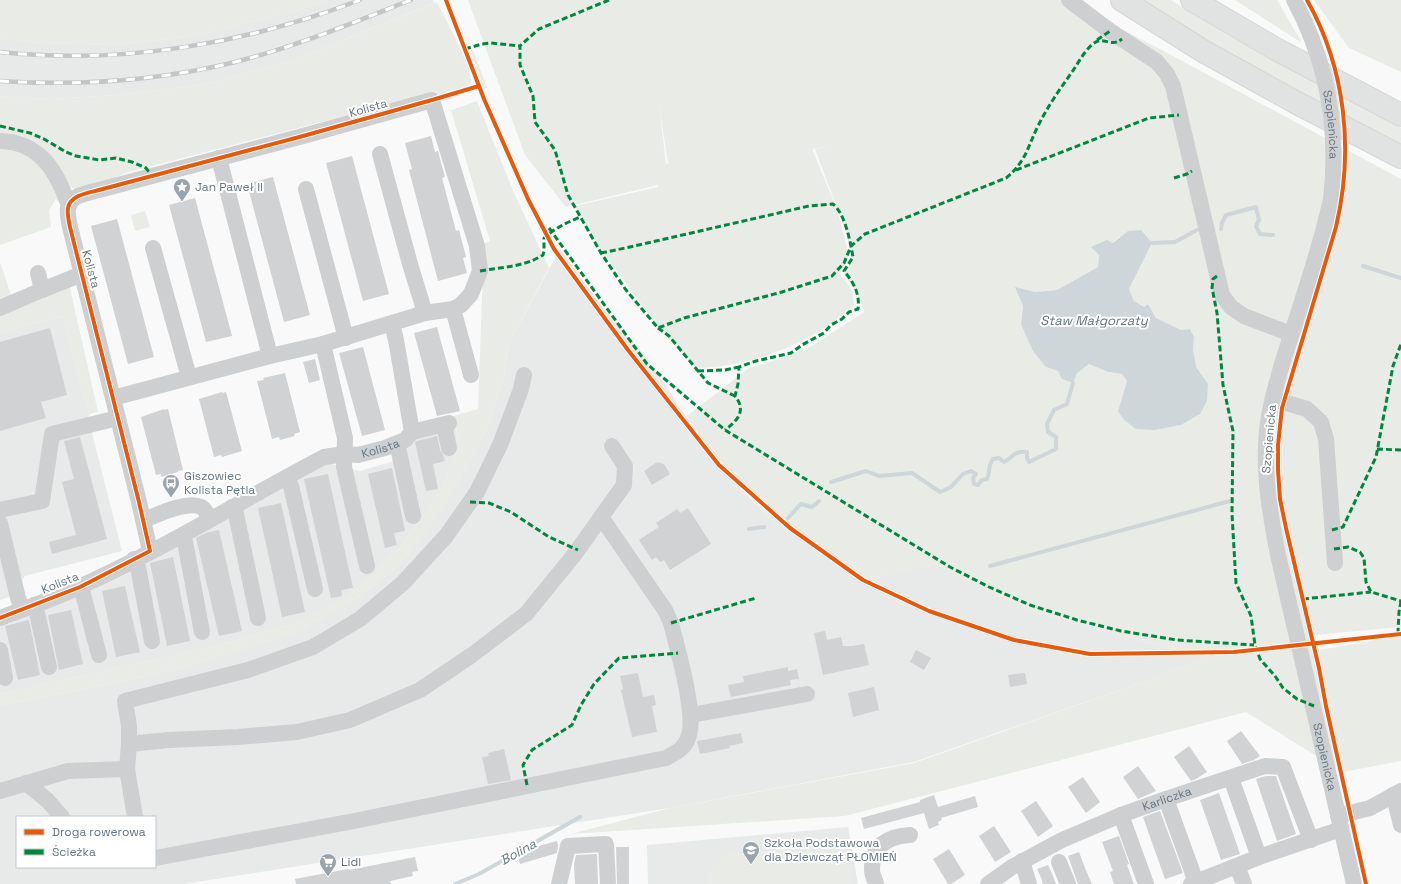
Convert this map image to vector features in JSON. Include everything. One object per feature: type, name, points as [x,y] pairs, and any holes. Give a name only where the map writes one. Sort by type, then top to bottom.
[{"type":"highway","points":[[1122,0],[1203,51],[1295,102],[1401,157]]},
{"type":"highway","points":[[1192,0],[1274,48],[1401,114]]},
{"type":"street","points":[[1069,0],[1110,31],[1157,62],[1167,74],[1173,86],[1222,295],[1231,308],[1244,316],[1291,334]]},
{"type":"street","name":"Szopienicka","points":[[1294,0],[1322,67],[1328,92],[1334,133],[1334,173],[1331,199],[1320,243],[1291,334],[1269,417],[1266,484],[1278,554],[1354,884]]},
{"type":"street","name":"Kolista","points":[[113,398],[270,356],[346,338],[425,313],[461,305],[471,294],[480,270],[480,261],[477,246],[432,100],[99,190],[76,197],[70,204],[68,209],[70,227],[118,418],[144,520],[150,551]]},
{"type":"street","name":"Kolista","points":[[0,142],[11,142],[22,146],[33,151],[45,160],[57,176],[67,201],[70,204]]},
{"type":"street","points":[[380,154],[425,313]]},
{"type":"street","points":[[219,158],[270,356]]},
{"type":"street","points":[[306,189],[346,338]]},
{"type":"street","points":[[153,248],[189,377]]},
{"type":"street","points":[[38,273],[42,290]]},
{"type":"street","points":[[0,308],[82,274]]},
{"type":"street","points":[[453,308],[471,375]]},
{"type":"street","name":"Kolista","points":[[392,324],[412,432]]},
{"type":"street","name":"Kolista","points":[[323,344],[345,438],[345,454]]},
{"type":"street","points":[[136,816],[127,768],[129,726],[124,701],[248,670],[313,647],[360,619],[404,583],[446,536],[477,492],[500,445],[521,389],[524,375]]},
{"type":"street","points":[[1273,399],[1307,409],[1322,422],[1326,439],[1335,563]]},
{"type":"street","points":[[0,510],[42,501],[52,434],[118,418]]},
{"type":"street","name":"Kolista","points":[[0,618],[80,587],[182,536],[210,519],[324,457],[345,454],[358,455],[396,445],[405,440],[412,432],[446,424],[449,448]]},
{"type":"street","points":[[396,445],[399,452],[413,516]]},
{"type":"street","points":[[129,744],[168,740],[238,737],[297,732],[350,720],[420,690],[472,655],[526,614],[574,555],[624,485],[625,466],[612,446]]},
{"type":"street","points":[[345,454],[344,467],[367,566]]},
{"type":"street","points":[[287,477],[291,486],[315,589]]},
{"type":"street","points":[[144,520],[186,505],[202,507],[210,519]]},
{"type":"street","points":[[232,507],[236,514],[258,618]]},
{"type":"street","points":[[156,858],[356,820],[666,758],[681,750],[690,736],[691,715],[671,623],[665,610],[601,517]]},
{"type":"street","points":[[0,523],[18,598],[28,607],[49,667]]},
{"type":"street","points":[[182,536],[185,542],[202,632]]},
{"type":"street","points":[[134,559],[138,566],[152,641]]},
{"type":"street","points":[[80,587],[99,655]]},
{"type":"street","points":[[0,650],[5,678]]},
{"type":"street","points":[[691,715],[807,694]]},
{"type":"street","name":"Karliczka","points":[[988,884],[1022,861],[1062,840],[1121,815],[1265,766],[1283,767],[1311,840]]},
{"type":"street","points":[[0,791],[68,771],[127,768]]},
{"type":"street","points":[[1231,778],[1259,857]]},
{"type":"street","points":[[26,783],[47,800],[61,816]]},
{"type":"street","points":[[1166,799],[1194,883],[1259,857],[1311,840],[1397,793],[1401,825]]},
{"type":"street","points":[[1121,815],[1146,884]]},
{"type":"street","points":[[876,884],[871,870],[874,853],[878,847],[889,839],[910,836]]},
{"type":"street","points":[[559,884],[568,846],[606,844],[608,884]]},
{"type":"street","points":[[1022,861],[1029,884]]},
{"type":"street","points":[[1059,862],[1068,884]]},
{"type":"street","points":[[1237,866],[1244,884]]},
{"type":"shaded area","points":[[0,0],[328,0],[293,12],[194,36],[115,45],[42,43],[0,39]]},
{"type":"shaded area","points":[[328,0],[433,0],[434,3],[294,60],[206,84],[117,95],[50,99],[0,96],[0,39],[42,43],[115,45],[194,36],[293,12]]},
{"type":"shaded area","points":[[468,0],[1065,0],[1160,49],[1401,179],[1401,627],[1315,635],[1319,650],[1401,636],[1401,761],[1342,772],[1246,712],[845,816],[571,834],[670,808],[914,763],[1206,658],[1039,614],[935,564],[864,581],[772,520],[722,470],[687,416],[749,368],[810,347],[864,312],[857,293],[844,274],[852,257],[846,232],[815,149],[830,146],[812,149],[837,209],[849,255],[840,274],[852,290],[854,305],[824,328],[791,346],[776,352],[744,362],[696,368],[658,327],[602,251],[575,206],[658,187],[658,185],[566,207],[525,155]],"holes":[[[659,105],[668,163],[667,164],[666,164]],[[1119,237],[1152,243],[1129,289],[1134,301],[1144,307],[1148,304],[1156,318],[1181,330],[1190,329],[1194,337],[1190,364],[1200,414],[1181,425],[1155,430],[1118,411],[1127,381],[1122,374],[1108,372],[1089,364],[1077,372],[1073,382],[1058,371],[1046,367],[1021,324],[1023,306],[1016,288],[1035,292],[1057,290],[1098,267],[1099,255],[1092,247],[1113,243]],[[1326,537],[1339,568],[1330,569]]]},
{"type":"shaded area","points":[[1137,0],[1171,0],[1265,56],[1401,128],[1401,150],[1292,94]]},
{"type":"shaded area","points":[[1235,0],[1277,0],[1302,43]]},
{"type":"shaded area","points":[[1314,0],[1401,0],[1401,72],[1349,48]]},
{"type":"shaded area","points":[[437,2],[458,43],[471,76],[471,83],[463,88],[437,95],[436,92],[125,173],[93,188],[76,190],[71,187],[54,160],[0,134],[0,96],[50,99],[117,95],[206,84],[294,60]]},
{"type":"shaded area","points":[[473,50],[487,88],[484,89],[471,52]]},
{"type":"shaded area","points":[[477,101],[514,193],[549,268],[508,345],[504,377],[487,429],[443,507],[398,566],[350,603],[292,633],[183,668],[72,692],[0,705],[0,694],[216,646],[295,623],[338,602],[356,590],[399,549],[442,489],[459,445],[454,416],[478,409],[483,270],[481,245],[490,241],[451,110]]},
{"type":"shaded area","points":[[0,149],[15,151],[36,162],[51,181],[59,203],[56,199],[49,210],[51,227],[0,245]]},
{"type":"shaded area","points":[[145,211],[150,227],[135,231],[131,215]]},
{"type":"shaded area","points":[[560,249],[600,304],[648,359],[722,471],[772,520],[863,581],[935,564],[1039,614],[1206,658],[1151,679],[914,762],[670,808],[184,884],[0,884],[0,705],[72,692],[183,668],[292,633],[350,603],[398,566],[443,507],[487,429],[504,377],[508,345]]},
{"type":"shaded area","points":[[0,262],[11,295],[0,299]]},
{"type":"shaded area","points":[[69,284],[98,412],[89,414],[62,316],[0,333],[0,314]]},
{"type":"shaded area","points":[[62,316],[89,414],[92,433],[122,551],[25,576],[9,597],[0,600],[0,333]]},
{"type":"shaded area","points":[[455,424],[459,445],[442,489],[399,549],[356,590],[339,602],[295,623],[216,646],[0,694],[0,624],[323,462],[360,471],[391,462],[413,436]]},
{"type":"shaded area","name":"Szkoła Podstawowa dla Dziewcząt PŁOMIEŃ","points":[[848,827],[858,884],[648,884],[647,845]]},
{"type":"shaded area","points":[[823,845],[835,850],[841,857],[849,870],[850,884],[706,884],[713,866],[724,854]]},
{"type":"water","name":"Staw Małgorzaty","points":[[1141,230],[1152,243],[1129,289],[1134,301],[1144,307],[1148,304],[1156,318],[1181,330],[1190,329],[1194,337],[1193,350],[1196,367],[1208,384],[1207,401],[1200,414],[1181,425],[1155,430],[1136,429],[1124,420],[1118,411],[1127,381],[1122,374],[1108,372],[1089,364],[1077,373],[1073,383],[1062,379],[1058,371],[1046,367],[1033,351],[1021,324],[1023,306],[1015,287],[1035,292],[1057,290],[1098,267],[1099,255],[1091,247],[1107,240],[1113,243],[1128,231]]},
{"type":"building","points":[[431,136],[435,152],[438,151],[445,177],[442,178],[456,231],[459,230],[466,257],[463,258],[467,273],[438,281],[409,170],[412,169],[405,143]]},
{"type":"building","points":[[352,156],[389,294],[363,301],[326,163]]},
{"type":"building","points":[[273,177],[310,315],[284,322],[247,184]]},
{"type":"building","points":[[195,198],[232,336],[206,342],[169,205]]},
{"type":"building","points":[[117,219],[154,357],[128,364],[91,226]]},
{"type":"building","points":[[437,327],[460,411],[437,416],[414,333]]},
{"type":"building","points":[[50,328],[67,395],[41,402],[46,418],[0,431],[0,342]]},
{"type":"building","points":[[363,347],[385,430],[362,436],[339,353]]},
{"type":"building","points":[[315,359],[320,380],[309,383],[303,362]]},
{"type":"building","points":[[285,373],[300,432],[294,434],[295,436],[280,440],[279,437],[272,439],[257,381],[264,380],[263,378]]},
{"type":"building","points":[[226,392],[242,451],[222,457],[221,455],[214,457],[199,399]]},
{"type":"building","points":[[168,409],[183,470],[161,477],[161,474],[156,475],[141,417]]},
{"type":"building","points":[[437,436],[440,450],[445,461],[433,464],[438,489],[426,491],[415,442]]},
{"type":"building","points":[[80,437],[107,539],[52,554],[49,542],[76,535],[62,482],[74,479],[64,441]]},
{"type":"building","points":[[657,462],[664,464],[670,474],[652,485],[644,471]]},
{"type":"building","points":[[392,468],[405,531],[394,533],[397,545],[385,548],[368,474]]},
{"type":"building","points":[[328,474],[353,588],[341,590],[342,596],[331,598],[304,479]]},
{"type":"building","points":[[281,503],[305,612],[282,617],[258,508]]},
{"type":"building","points":[[688,508],[711,544],[670,570],[664,560],[660,562],[656,557],[652,560],[639,540],[659,527],[656,523],[677,509],[680,513]]},
{"type":"building","points":[[219,530],[242,631],[219,636],[196,538],[206,533]]},
{"type":"building","points":[[173,557],[190,641],[167,646],[150,563]]},
{"type":"building","points":[[125,586],[140,652],[116,657],[102,591]]},
{"type":"building","points":[[71,610],[83,664],[59,670],[48,615]]},
{"type":"building","points":[[29,620],[40,675],[18,680],[5,626]]},
{"type":"building","points":[[825,631],[827,640],[841,637],[843,646],[864,644],[869,665],[823,675],[814,633]]},
{"type":"building","points":[[916,650],[931,658],[924,670],[910,662]]},
{"type":"building","points":[[788,667],[788,671],[797,669],[799,679],[790,680],[791,685],[731,697],[728,685],[744,682],[743,676]]},
{"type":"building","points":[[638,673],[643,697],[654,695],[656,705],[652,706],[657,732],[632,737],[621,690],[623,689],[620,676]]},
{"type":"building","points":[[1025,673],[1027,684],[1010,687],[1008,675]]},
{"type":"building","points":[[874,687],[879,710],[853,717],[848,693]]},
{"type":"building","points":[[1241,731],[1260,756],[1254,760],[1242,764],[1227,741]]},
{"type":"building","points":[[741,733],[743,743],[729,746],[730,748],[700,754],[697,741]]},
{"type":"building","points":[[1189,746],[1207,772],[1191,781],[1174,757]]},
{"type":"building","points":[[504,749],[511,780],[488,784],[482,757],[489,756],[488,753]]},
{"type":"building","points":[[1138,766],[1156,791],[1138,799],[1123,777]]},
{"type":"building","points":[[1266,776],[1276,776],[1296,834],[1277,841],[1256,779]]},
{"type":"building","points":[[1083,777],[1100,802],[1086,813],[1068,787]]},
{"type":"building","points":[[1219,793],[1240,854],[1221,860],[1200,800]]},
{"type":"building","points":[[934,795],[938,807],[975,796],[978,807],[941,818],[942,820],[938,822],[939,825],[929,829],[924,813],[864,829],[861,818],[920,802],[920,800]]},
{"type":"building","points":[[1036,801],[1053,826],[1038,837],[1021,811]]},
{"type":"building","points":[[1160,811],[1183,873],[1165,879],[1143,817]]},
{"type":"building","points":[[994,826],[1011,852],[995,862],[979,836]]},
{"type":"building","points":[[1119,836],[1134,884],[1114,884],[1110,872],[1113,871],[1102,842]]},
{"type":"building","points":[[557,841],[557,853],[520,864],[517,852]]},
{"type":"building","points":[[616,847],[629,847],[629,884],[617,884]]},
{"type":"building","points":[[949,849],[965,875],[951,884],[948,884],[933,859]]},
{"type":"building","points":[[1079,852],[1092,884],[1078,884],[1068,856]]},
{"type":"building","points":[[597,854],[598,884],[575,884],[574,864],[576,855]]},
{"type":"building","points":[[415,857],[418,871],[412,872],[413,876],[390,881],[391,884],[296,884],[295,879]]},
{"type":"building","points":[[1048,865],[1056,884],[1043,884],[1037,869]]},
{"type":"waterway","name":"Bolina","points":[[1221,229],[1226,215],[1256,207],[1259,220],[1256,226],[1260,234],[1273,235]]},
{"type":"waterway","name":"Bolina","points":[[1152,243],[1175,242],[1197,230]]},
{"type":"waterway","name":"Bolina","points":[[1363,266],[1401,278]]},
{"type":"waterway","name":"Bolina","points":[[831,482],[866,471],[879,476],[912,473],[940,492],[951,487],[963,474],[971,471],[976,474],[973,478],[974,484],[978,485],[982,480],[987,479],[990,464],[993,459],[999,458],[1004,462],[1019,452],[1027,452],[1029,462],[1056,449],[1056,437],[1048,432],[1047,424],[1054,410],[1067,404],[1073,383]]},
{"type":"waterway","name":"Bolina","points":[[788,518],[801,504],[812,507],[819,501]]},
{"type":"waterway","points":[[990,566],[1230,501]]},
{"type":"waterway","name":"Bolina","points":[[749,529],[764,527]]},
{"type":"waterway","name":"Bolina","points":[[455,884],[479,874],[580,817]]},
{"type":"railway","points":[[0,52],[92,56],[137,53],[183,47],[273,29],[360,0]]},
{"type":"railway","points":[[0,81],[58,83],[117,81],[203,69],[277,50],[411,0]]},
{"type":"marked path","points":[[609,0],[539,29],[520,46],[520,65],[533,96],[535,122],[555,150],[568,195],[601,253],[626,290],[658,328],[684,318],[782,292],[832,276],[844,263],[851,246],[865,234],[1006,178],[1013,172],[1023,159],[1046,111],[1087,50],[1097,41],[1113,43],[1122,39]]},
{"type":"marked path","points":[[1097,40],[1110,31]]},
{"type":"marked path","points":[[465,49],[491,43],[520,46]]},
{"type":"marked path","points":[[1016,170],[1149,118],[1179,115]]},
{"type":"marked path","points":[[0,126],[30,133],[76,156],[99,160],[116,158],[132,162],[146,168],[152,176]]},
{"type":"marked path","points":[[1174,178],[1192,171]]},
{"type":"marked path","points":[[601,253],[809,206],[833,204],[837,208],[844,221],[853,257],[844,271],[856,289],[858,309],[849,312],[842,319],[831,325],[824,333],[791,353],[756,361],[739,367],[738,384],[735,396],[739,401],[740,411],[737,419],[725,430]]},
{"type":"marked path","points":[[480,271],[513,266],[536,259],[543,255],[544,238],[552,231],[580,217]]},
{"type":"marked path","points":[[549,228],[647,364],[725,430],[950,567],[989,587],[1030,605],[1077,620],[1121,631],[1177,640],[1254,645]]},
{"type":"marked path","points":[[1217,276],[1213,279],[1212,288],[1217,313],[1223,385],[1233,431],[1232,514],[1236,583],[1251,616],[1255,645],[1260,659],[1283,688],[1297,699],[1314,706]]},
{"type":"marked path","points":[[658,328],[669,336],[708,383],[735,396]]},
{"type":"marked path","points":[[1332,530],[1343,527],[1376,457],[1393,366],[1401,344]]},
{"type":"marked path","points":[[698,371],[725,370],[739,367]]},
{"type":"marked path","points":[[1377,449],[1401,450]]},
{"type":"marked path","points":[[470,502],[489,503],[511,512],[549,537],[578,550]]},
{"type":"marked path","points":[[1334,549],[1348,547],[1360,552],[1364,558],[1366,582],[1371,592],[1401,601]]},
{"type":"marked path","points":[[1303,599],[1371,592]]},
{"type":"marked path","points":[[671,623],[756,598]]},
{"type":"marked path","points":[[1401,601],[1398,632],[1401,634]]},
{"type":"marked path","points":[[527,785],[523,765],[532,750],[572,725],[581,705],[594,684],[619,658],[678,653]]},
{"type":"cycle path","points":[[446,0],[484,99],[528,199],[554,249],[628,350],[719,465],[790,528],[863,580],[929,611],[1014,640],[1090,654],[1234,652],[1401,634]]},
{"type":"cycle path","points":[[1307,0],[1320,26],[1331,54],[1338,82],[1343,111],[1345,169],[1342,198],[1336,227],[1282,408],[1278,445],[1278,470],[1280,499],[1286,528],[1319,668],[1326,706],[1366,884]]},
{"type":"cycle path","points":[[0,618],[80,587],[150,551],[70,227],[68,208],[72,200],[85,194],[303,136],[479,86]]},
{"type":"place","name":"Jan Paweł II","points":[[182,202]]},
{"type":"place","name":"Giszowiec Kolista Pętla","points":[[171,498]]},
{"type":"place","name":"Szkoła Podstawowa dla Dziewcząt PŁOMIEŃ","points":[[751,865]]},
{"type":"place","name":"Lidl","points":[[328,877]]}]
